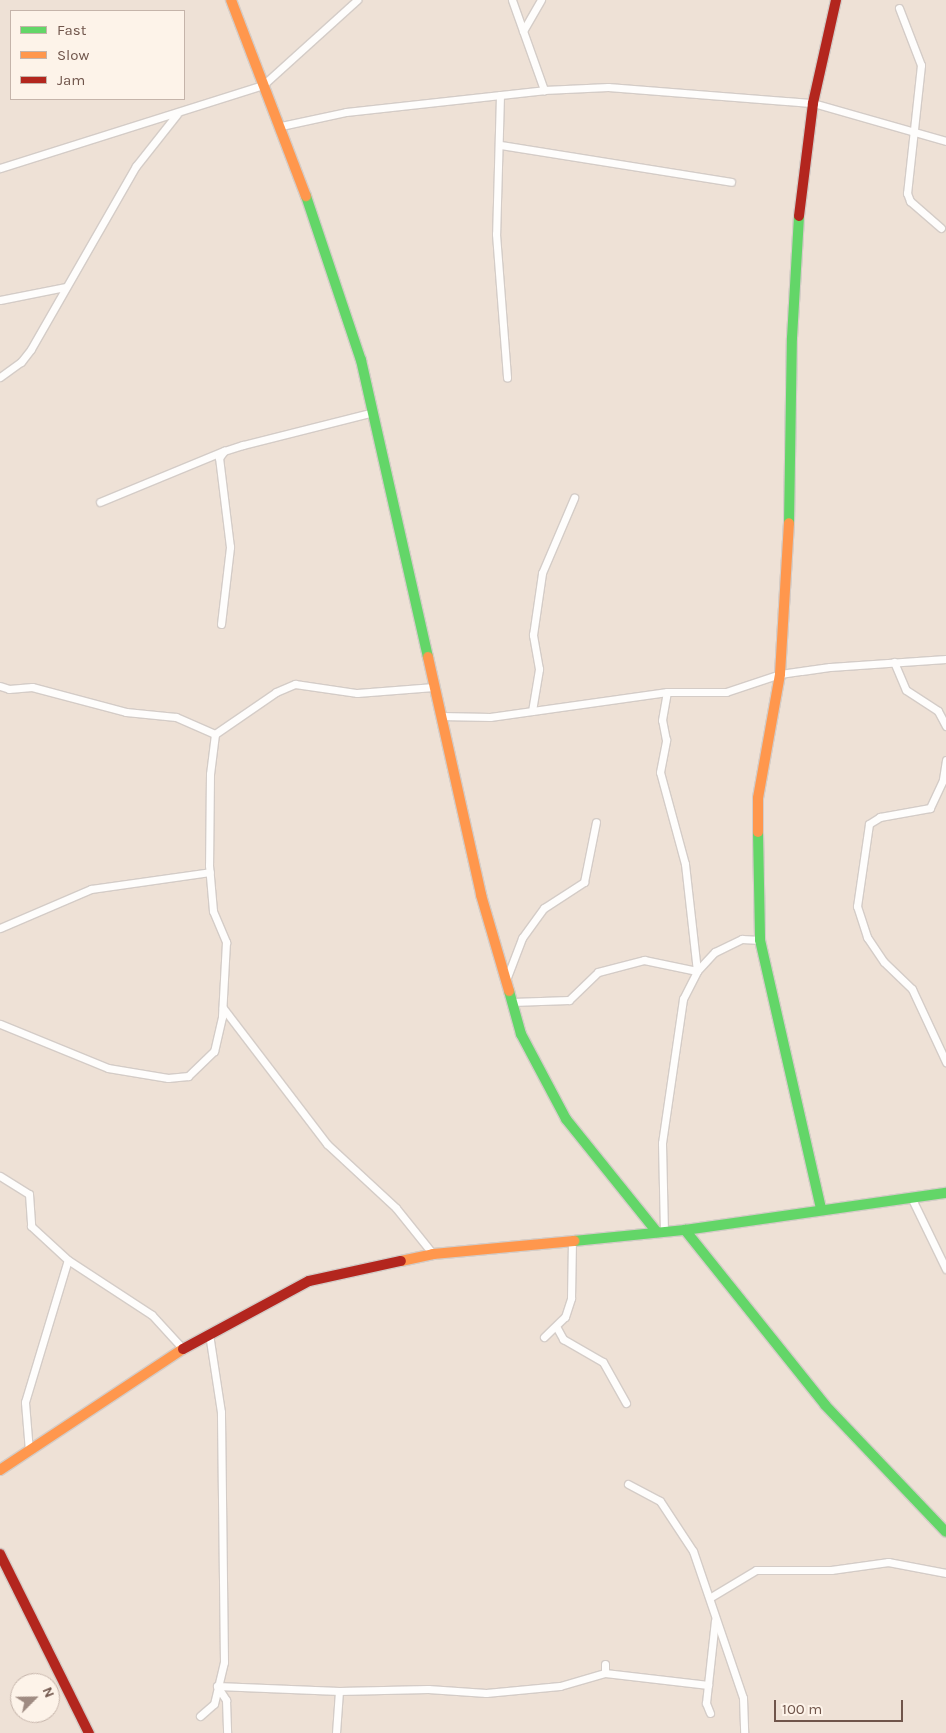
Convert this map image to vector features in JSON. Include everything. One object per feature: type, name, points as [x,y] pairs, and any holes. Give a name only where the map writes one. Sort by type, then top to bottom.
[{"type":"street","points":[[231,0],[331,263],[373,412],[481,895],[512,1002],[533,1061],[566,1119],[661,1232]]},
{"type":"street","points":[[0,168],[178,114],[263,85],[358,0]]},
{"type":"street","points":[[512,0],[544,90]]},
{"type":"street","points":[[523,31],[541,0]]},
{"type":"street","points":[[821,1208],[760,940],[758,798],[780,674],[788,583],[798,230],[813,102],[836,0]]},
{"type":"street","points":[[899,8],[921,65],[908,197],[941,228]]},
{"type":"street","points":[[280,126],[346,112],[544,90],[608,87],[813,102],[914,130],[946,141]]},
{"type":"street","points":[[500,95],[496,234],[507,378]]},
{"type":"street","points":[[0,377],[31,349],[136,166],[178,114]]},
{"type":"street","points":[[500,145],[731,182]]},
{"type":"street","points":[[0,300],[65,287]]},
{"type":"street","points":[[100,502],[224,451],[373,412]]},
{"type":"street","points":[[221,624],[230,547],[230,520],[221,502],[219,458],[224,451]]},
{"type":"street","points":[[532,711],[539,669],[533,635],[542,573],[574,498]]},
{"type":"street","points":[[441,716],[490,717],[667,692],[726,692],[780,674],[894,662],[946,660]]},
{"type":"street","points":[[894,662],[906,690],[938,711],[946,726]]},
{"type":"street","points":[[0,1024],[108,1068],[168,1078],[188,1076],[208,1060],[214,1051],[223,1008],[221,994],[226,942],[216,924],[210,872],[210,774],[215,734],[276,692],[295,684],[357,694],[434,687]]},
{"type":"street","points":[[0,686],[9,689],[32,686],[126,712],[176,717],[215,734]]},
{"type":"street","points":[[667,692],[662,720],[666,740],[660,772],[685,864],[697,971]]},
{"type":"street","points":[[946,760],[943,780],[930,808],[880,817],[869,824],[857,906],[867,938],[884,962],[912,990],[946,1062]]},
{"type":"street","points":[[506,980],[522,938],[544,908],[584,882],[596,822]]},
{"type":"street","points":[[0,928],[91,889],[210,872]]},
{"type":"street","points":[[661,1232],[662,1143],[683,999],[697,971],[729,943],[760,940]]},
{"type":"street","points":[[512,1002],[569,1000],[598,972],[644,960],[697,971]]},
{"type":"street","points":[[223,1008],[327,1144],[396,1208],[432,1254]]},
{"type":"street","points":[[0,1176],[29,1194],[31,1226],[68,1260],[152,1315],[183,1349]]},
{"type":"street","points":[[0,1470],[183,1349],[309,1282],[432,1254],[685,1230],[821,1208],[946,1193]]},
{"type":"street","points":[[911,1197],[946,1269]]},
{"type":"street","points":[[685,1230],[825,1405],[946,1532]]},
{"type":"street","points":[[544,1337],[557,1328],[571,1298],[572,1240]]},
{"type":"street","points":[[29,1451],[25,1402],[68,1260]]},
{"type":"street","points":[[557,1328],[563,1338],[603,1362],[626,1402]]},
{"type":"street","points":[[200,1716],[214,1704],[224,1662],[223,1486],[220,1412],[209,1334]]},
{"type":"street","points":[[628,1484],[660,1501],[671,1514],[692,1551],[712,1597],[715,1618],[743,1698],[744,1733]]},
{"type":"street","points":[[0,1554],[89,1733]]},
{"type":"street","points":[[712,1597],[756,1570],[830,1570],[888,1562],[946,1573]]},
{"type":"street","points":[[710,1713],[708,1685],[715,1618]]},
{"type":"street","points":[[605,1664],[606,1673]]},
{"type":"street","points":[[217,1686],[339,1691],[428,1689],[486,1694],[560,1686],[606,1673],[708,1685]]},
{"type":"street","points":[[217,1686],[226,1700],[227,1733]]},
{"type":"street","points":[[336,1733],[339,1691]]},
{"type":"shaded area","points":[[0,0],[946,0],[946,1733],[0,1733]]},
{"type":"traffic: fast","points":[[306,196],[361,360],[428,657]]},
{"type":"traffic: fast","points":[[789,523],[792,338],[799,216]]},
{"type":"traffic: fast","points":[[758,832],[760,940],[821,1208]]},
{"type":"traffic: fast","points":[[509,991],[521,1034],[566,1119],[657,1232]]},
{"type":"traffic: fast","points":[[574,1241],[685,1230],[946,1193]]},
{"type":"traffic: fast","points":[[685,1230],[825,1405],[946,1532]]},
{"type":"traffic: slow","points":[[231,0],[306,196]]},
{"type":"traffic: slow","points":[[758,832],[758,798],[780,674],[789,523]]},
{"type":"traffic: slow","points":[[428,657],[481,895],[509,991]]},
{"type":"traffic: slow","points":[[401,1261],[433,1254],[574,1241]]},
{"type":"traffic: slow","points":[[0,1470],[183,1349]]},
{"type":"traffic: jam","points":[[799,216],[813,103],[836,0]]},
{"type":"traffic: jam","points":[[183,1349],[309,1281],[401,1261]]},
{"type":"traffic: jam","points":[[0,1554],[89,1733]]}]
